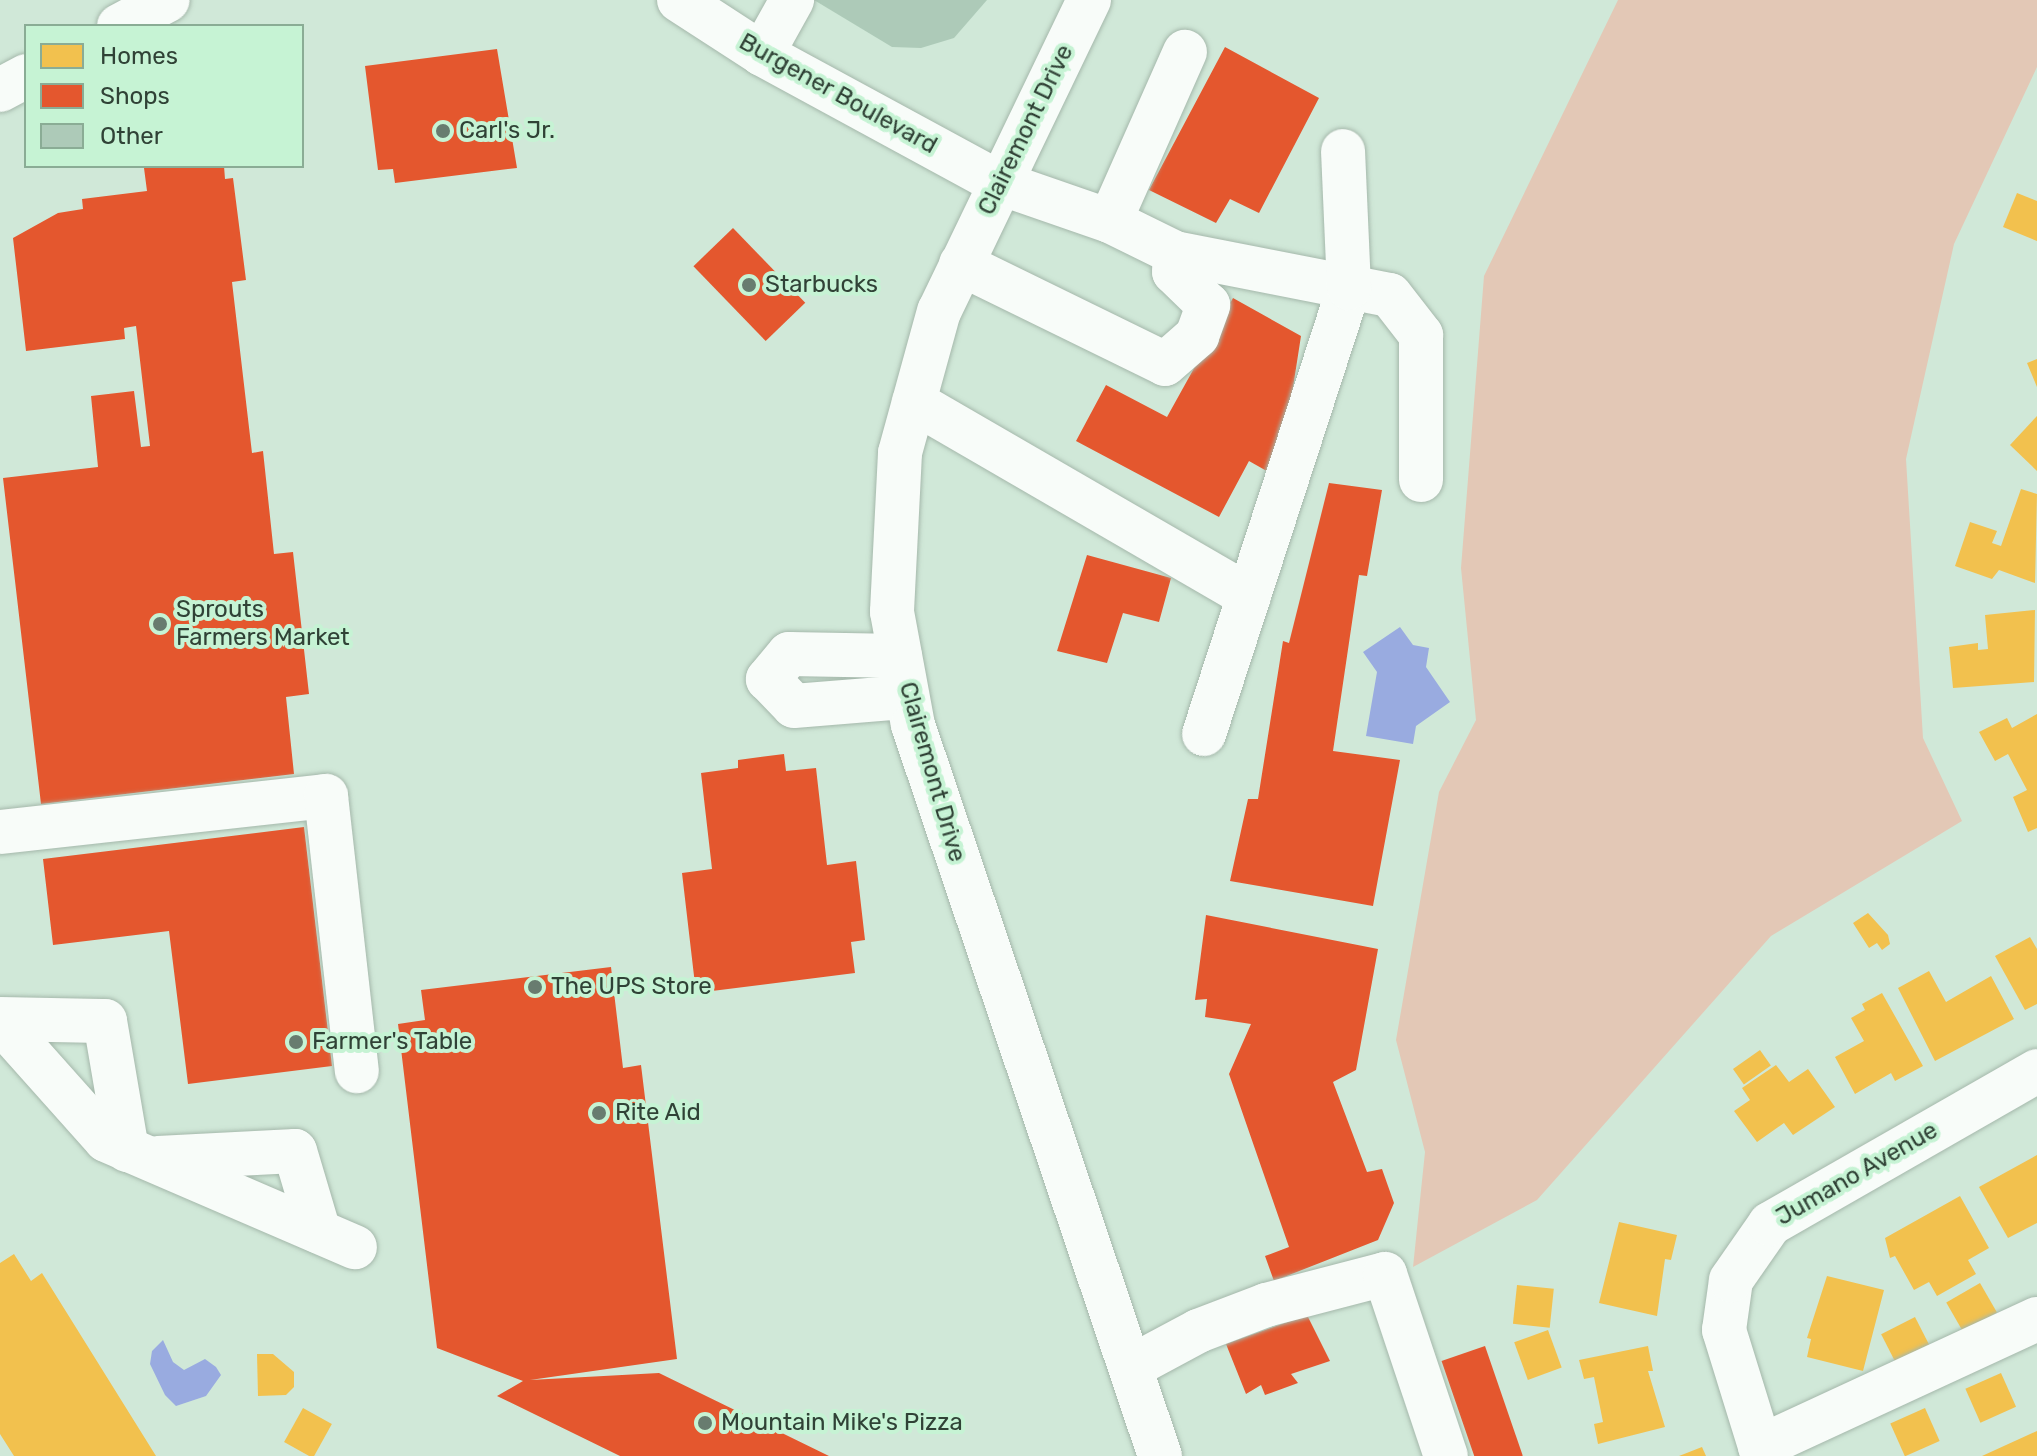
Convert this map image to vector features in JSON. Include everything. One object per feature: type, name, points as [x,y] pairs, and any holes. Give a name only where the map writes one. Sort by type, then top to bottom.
[{"type":"main road","points":[[123,24],[168,0]]},
{"type":"main road","name":"Burgener Boulevard","points":[[679,0],[762,54],[1000,183],[1110,221],[1175,253],[1390,295],[1421,335],[1421,480]]},
{"type":"main road","points":[[762,54],[792,0]]},
{"type":"main road","name":"Clairemont Drive","points":[[1089,0],[939,311],[900,453],[892,612],[904,677],[1003,999],[1160,1456]]},
{"type":"main road","points":[[1110,221],[1185,52]]},
{"type":"main road","points":[[0,90],[24,77]]},
{"type":"main road","points":[[1204,734],[1349,288],[1343,151]]},
{"type":"main road","points":[[961,264],[1165,364],[1197,336],[1208,305],[1174,272],[1175,253]]},
{"type":"main road","points":[[917,390],[1249,596]]},
{"type":"main road","points":[[0,832],[326,796],[357,1071]]},
{"type":"main road","points":[[0,1020],[106,1140],[138,1154],[337,1240],[295,1151],[138,1154]]},
{"type":"main road","points":[[0,1020],[105,1021],[138,1154]]},
{"type":"main road","name":"Jumano Avenue","points":[[1761,1452],[1724,1330],[1731,1280],[1770,1224],[2037,1071]]},
{"type":"main road","points":[[1131,1367],[1198,1331],[1266,1305],[1385,1274],[1446,1456]]},
{"type":"main road","points":[[1761,1452],[2037,1319]]},
{"type":"shaded area","points":[[1618,0],[2037,0],[2037,67],[1954,244],[1906,459],[1923,738],[1962,821],[1771,936],[1537,1200],[1413,1267],[1425,1152],[1396,1040],[1439,792],[1476,720],[1461,568],[1484,276]]},
{"type":"water","points":[[1400,627],[1413,645],[1429,648],[1426,667],[1450,702],[1416,726],[1413,744],[1366,736],[1377,672],[1363,652]]},
{"type":"water","points":[[163,1340],[173,1362],[184,1370],[205,1359],[216,1367],[221,1375],[206,1396],[176,1406],[165,1395],[150,1364],[152,1351]]},
{"type":"building: Homes","points":[[2017,193],[2037,201],[2037,241],[2003,227]]},
{"type":"building: Homes","points":[[2037,359],[2037,387],[2027,363]]},
{"type":"building: Homes","points":[[2037,416],[2037,471],[2010,445]]},
{"type":"building: Homes","points":[[2021,489],[2037,494],[2035,583],[1999,570],[1992,579],[1955,566],[1970,522],[1997,531],[1992,543],[2001,546]]},
{"type":"building: Homes","points":[[2035,610],[2034,682],[1953,688],[1949,647],[1978,643],[1978,650],[1988,649],[1985,615]]},
{"type":"building: Homes","points":[[2037,714],[2037,828],[2028,832],[2013,797],[2027,790],[2008,754],[1995,761],[1979,732],[2007,718],[2012,728]]},
{"type":"building: Homes","points":[[1868,913],[1888,935],[1890,944],[1882,950],[1877,943],[1869,948],[1853,923]]},
{"type":"building: Homes","points":[[2030,937],[2037,949],[2037,1004],[2025,1010],[1995,956]]},
{"type":"building: Homes","points":[[1929,971],[1946,1002],[1991,976],[2014,1019],[1935,1061],[1898,988]]},
{"type":"building: Homes","points":[[1882,993],[1923,1066],[1895,1081],[1891,1073],[1855,1094],[1835,1057],[1864,1041],[1851,1018],[1865,1010],[1862,1004]]},
{"type":"building: Homes","points":[[1760,1050],[1771,1066],[1744,1084],[1733,1069]]},
{"type":"building: Homes","points":[[1776,1065],[1789,1082],[1808,1069],[1835,1107],[1793,1135],[1784,1123],[1757,1142],[1734,1111],[1750,1100],[1742,1088]]},
{"type":"building: Homes","points":[[2037,1155],[2037,1223],[2008,1238],[1979,1187]]},
{"type":"building: Homes","points":[[1960,1196],[1989,1248],[1968,1260],[1976,1274],[1937,1296],[1929,1282],[1914,1290],[1895,1256],[1890,1258],[1885,1238]]},
{"type":"building: Homes","points":[[1619,1222],[1677,1235],[1671,1260],[1665,1259],[1657,1316],[1599,1303]]},
{"type":"building: Homes","points":[[14,1254],[31,1281],[42,1273],[156,1456],[14,1456],[0,1434],[0,1263]]},
{"type":"building: Homes","points":[[1827,1276],[1884,1290],[1863,1371],[1807,1357],[1811,1339],[1807,1338]]},
{"type":"building: Homes","points":[[1980,1283],[1997,1312],[1963,1332],[1946,1302]]},
{"type":"building: Homes","points":[[1517,1285],[1554,1289],[1550,1328],[1513,1324]]},
{"type":"building: Homes","points":[[1915,1317],[1931,1349],[1897,1366],[1881,1334]]},
{"type":"building: Homes","points":[[1548,1330],[1562,1368],[1528,1380],[1514,1342]]},
{"type":"building: Homes","points":[[1648,1346],[1653,1371],[1648,1371],[1665,1427],[1598,1444],[1594,1424],[1603,1422],[1594,1377],[1584,1379],[1579,1360]]},
{"type":"building: Homes","points":[[257,1354],[273,1354],[294,1372],[294,1387],[286,1395],[258,1396]]},
{"type":"building: Homes","points":[[2001,1373],[2016,1407],[1980,1423],[1965,1389]]},
{"type":"building: Homes","points":[[303,1408],[332,1424],[314,1456],[284,1442]]},
{"type":"building: Homes","points":[[1925,1408],[1940,1441],[1905,1456],[1890,1423]]},
{"type":"building: Homes","points":[[2037,1431],[2037,1456],[1982,1456]]},
{"type":"building: Homes","points":[[1702,1447],[1706,1456],[1679,1456]]},
{"type":"building: Shops","points":[[1225,47],[1319,98],[1259,213],[1230,199],[1216,223],[1149,190]]},
{"type":"building: Shops","name":"Carl's Jr.","points":[[497,49],[517,168],[395,183],[393,169],[378,170],[365,66]]},
{"type":"building: Shops","name":"Sprouts Farmers Market","points":[[144,168],[224,168],[225,179],[233,178],[246,280],[232,282],[252,453],[263,451],[274,554],[293,552],[309,694],[286,697],[294,774],[41,804],[3,478],[98,467],[91,396],[134,391],[141,447],[150,446],[136,326],[124,328],[125,339],[26,351],[13,238],[58,213],[83,209],[82,199],[147,191]]},
{"type":"building: Shops","name":"Starbucks","points":[[733,228],[805,303],[766,341],[693,266]]},
{"type":"building: Shops","points":[[1233,298],[1301,336],[1279,478],[1249,461],[1219,517],[1076,441],[1106,385],[1167,417]]},
{"type":"building: Shops","points":[[1329,483],[1382,490],[1367,576],[1359,575],[1333,751],[1400,760],[1373,906],[1230,881],[1248,799],[1258,799],[1283,641],[1289,643]]},
{"type":"building: Shops","points":[[1087,555],[1171,578],[1159,622],[1123,613],[1107,663],[1057,651]]},
{"type":"building: Shops","points":[[784,754],[786,771],[816,768],[827,865],[856,861],[865,940],[851,942],[855,973],[696,993],[682,873],[712,869],[701,773],[738,768],[738,760]]},
{"type":"building: Shops","points":[[304,827],[332,1066],[188,1084],[169,931],[53,945],[43,859]]},
{"type":"building: Shops","points":[[1206,915],[1378,949],[1356,1070],[1333,1082],[1367,1172],[1382,1169],[1394,1203],[1378,1240],[1274,1281],[1265,1256],[1289,1247],[1229,1074],[1251,1024],[1205,1017],[1207,999],[1195,1000]]},
{"type":"building: Shops","points":[[611,967],[623,1068],[641,1065],[677,1359],[530,1380],[659,1373],[829,1456],[620,1456],[497,1396],[523,1381],[437,1348],[398,1024],[425,1020],[421,990]]},
{"type":"building: Shops","points":[[1307,1315],[1330,1361],[1291,1374],[1298,1383],[1265,1395],[1261,1385],[1246,1394],[1226,1344]]},
{"type":"building: Shops","points":[[1485,1346],[1523,1456],[1474,1456],[1442,1361]]},
{"type":"building: Other","points":[[814,0],[987,0],[954,38],[921,48],[892,47]]},
{"type":"place","name":"Carl's Jr.","points":[[443,131]]},
{"type":"place","name":"Starbucks","points":[[749,285]]},
{"type":"place","name":"Sprouts Farmers Market","points":[[160,624]]},
{"type":"place","name":"The UPS Store","points":[[535,987]]},
{"type":"place","name":"Farmer's Table","points":[[296,1042]]},
{"type":"place","name":"Rite Aid","points":[[599,1113]]},
{"type":"place","name":"Mountain Mike's Pizza","points":[[705,1423]]}]
